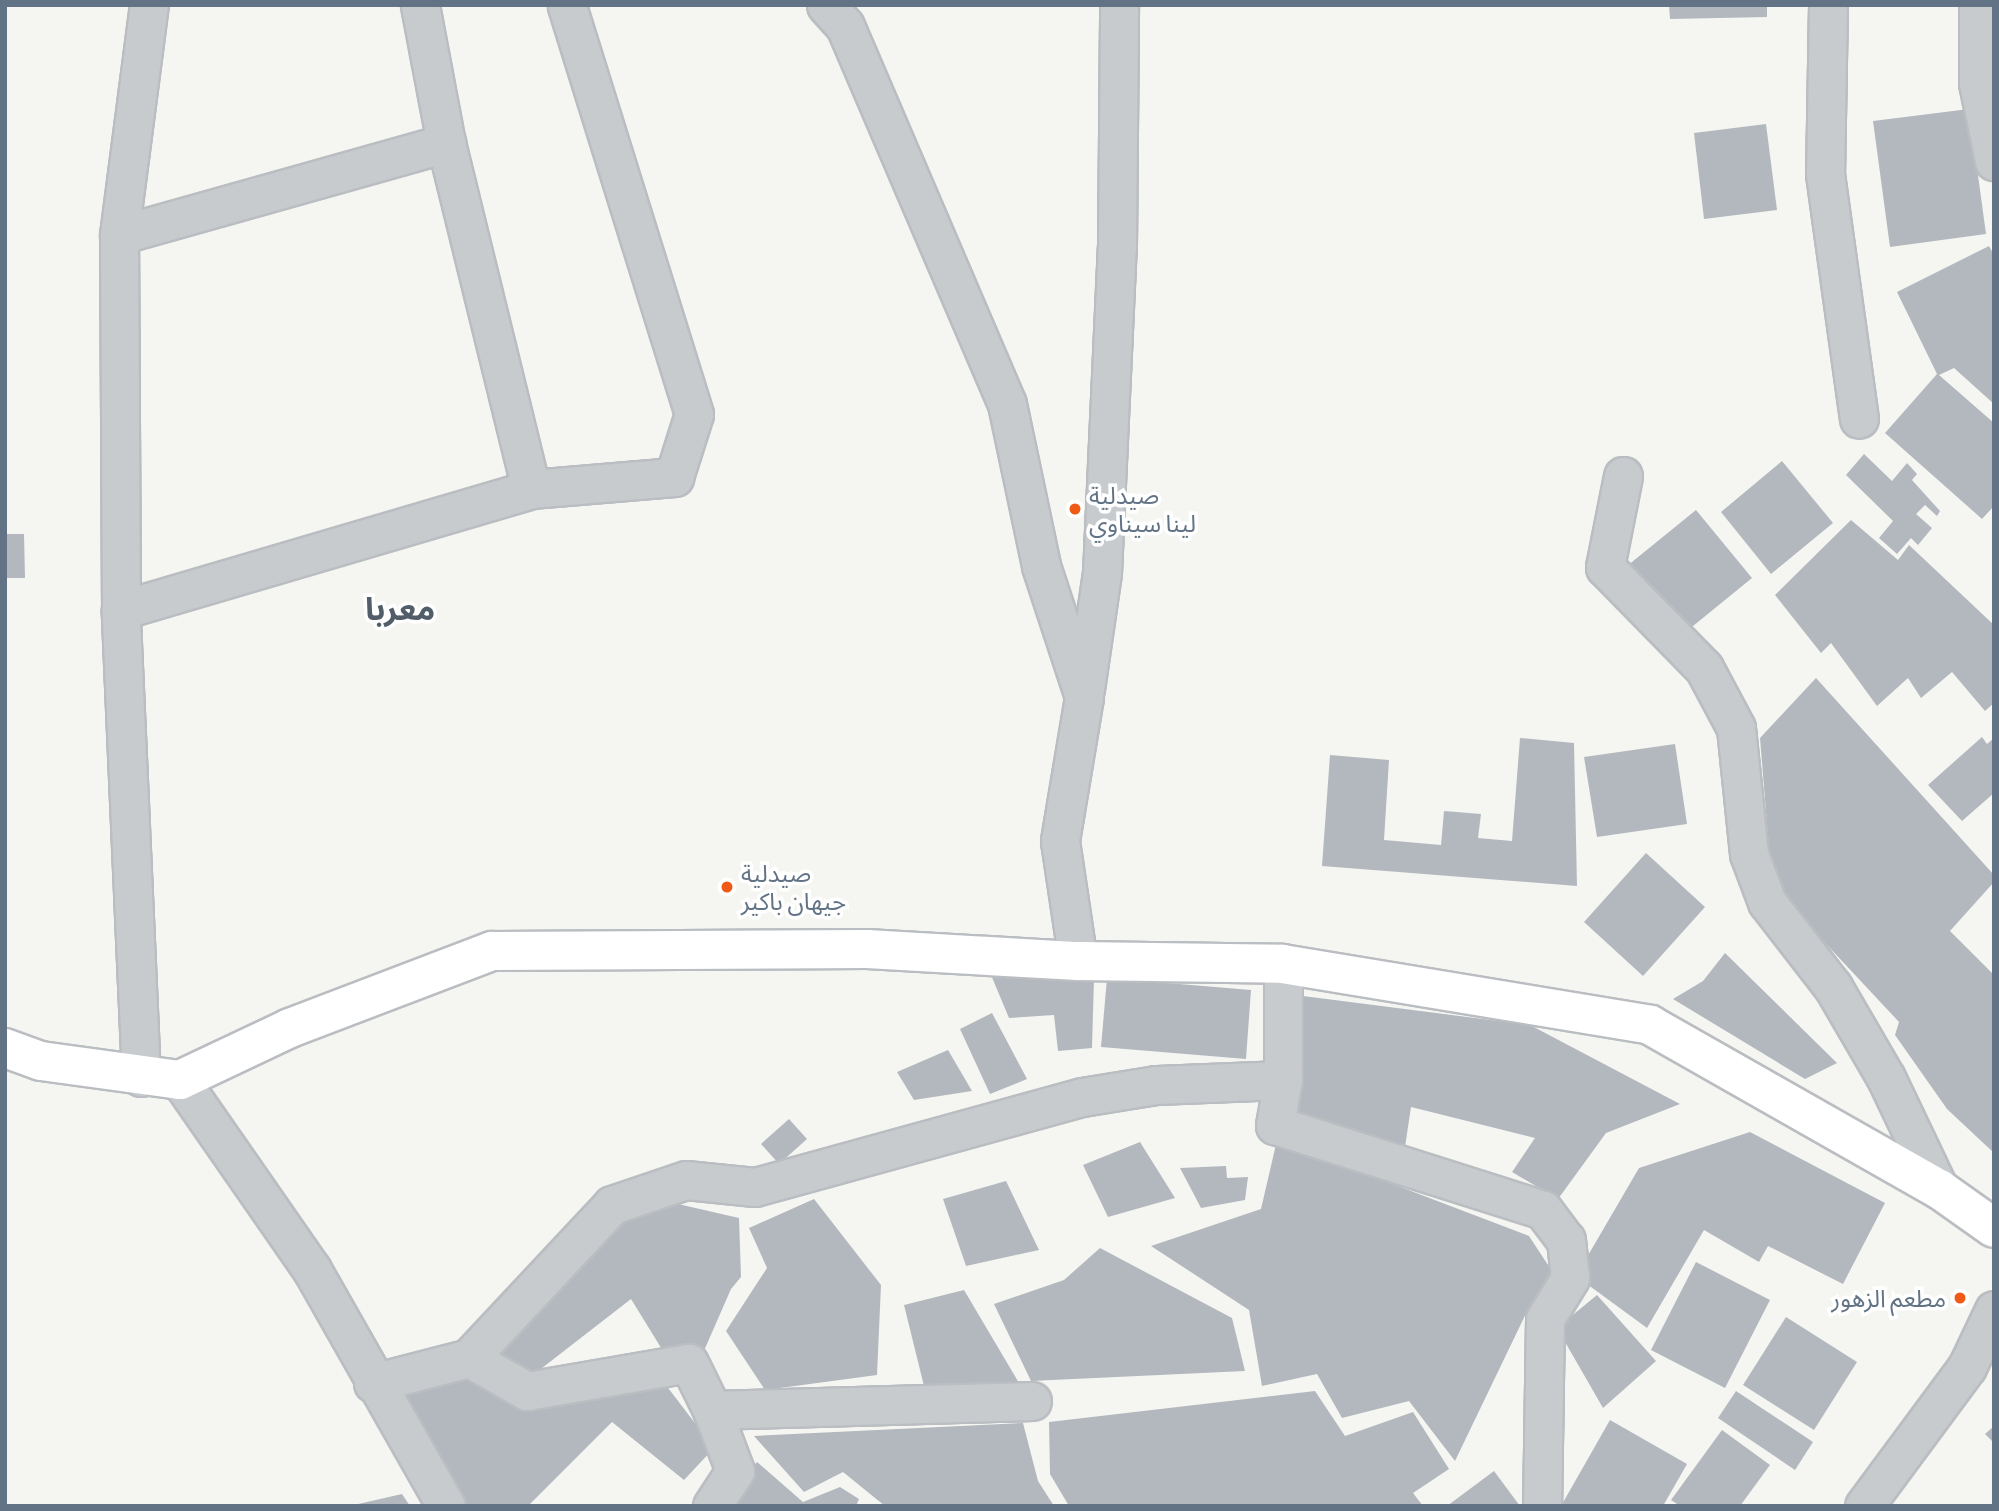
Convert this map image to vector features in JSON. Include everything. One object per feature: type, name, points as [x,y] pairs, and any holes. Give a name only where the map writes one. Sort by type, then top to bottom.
[{"type":"main road","points":[[5,1048],[41,1061],[141,1077],[180,1080],[290,1028],[492,951],[867,949],[1077,961],[1283,964],[1650,1024],[1939,1189],[1993,1227]]},
{"type":"street","points":[[141,1077],[121,610],[119,235],[149,5]]},
{"type":"street","points":[[420,5],[446,143],[531,489]]},
{"type":"street","points":[[121,610],[531,489],[674,477],[694,414],[567,5]]},
{"type":"street","points":[[1077,961],[1060,841],[1102,573],[1117,247],[1119,5]]},
{"type":"street","points":[[1828,5],[1825,174],[1859,419]]},
{"type":"street","points":[[1978,5],[1978,83],[1994,161]]},
{"type":"street","points":[[839,12],[1007,404],[1041,566],[1084,697]]},
{"type":"street","points":[[119,235],[446,143]]},
{"type":"street","points":[[1623,476],[1605,567],[1704,668],[1736,728],[1749,854],[1766,902],[1833,987],[1886,1078],[1939,1189]]},
{"type":"street","points":[[1283,964],[1283,1080],[1275,1125],[1543,1210],[1566,1240],[1570,1278],[1545,1319],[1542,1506]]},
{"type":"street","points":[[180,1080],[312,1270],[373,1383],[446,1506]]},
{"type":"street","points":[[373,1383],[470,1358],[612,1205],[625,1200],[686,1180],[755,1187],[1082,1097],[1156,1085],[1283,1080]]},
{"type":"street","points":[[1864,1506],[1967,1367],[1994,1310]]},
{"type":"street","points":[[470,1358],[527,1391],[688,1363],[712,1410],[735,1471],[712,1506]]},
{"type":"street","points":[[712,1410],[1032,1401]]},
{"type":"building","points":[[1669,5],[1767,5],[1767,17],[1670,19]]},
{"type":"building","points":[[1969,109],[1986,234],[1890,247],[1873,121]]},
{"type":"building","points":[[1766,124],[1777,210],[1704,219],[1694,133]]},
{"type":"building","points":[[1989,246],[1994,255],[1994,404],[1954,368],[1939,375],[1994,423],[1994,506],[1982,519],[1885,433],[1937,374],[1897,292]]},
{"type":"building","points":[[1864,454],[1892,481],[1907,463],[1917,474],[1912,480],[1940,511],[1937,516],[1925,505],[1916,514],[1932,528],[1918,545],[1911,538],[1897,554],[1879,538],[1893,521],[1846,475]]},
{"type":"building","points":[[1782,461],[1833,523],[1771,574],[1721,512]]},
{"type":"building","points":[[1696,510],[1752,578],[1682,635],[1627,566]]},
{"type":"building","points":[[1851,520],[1898,560],[1909,545],[1994,625],[1994,703],[1985,711],[1952,672],[1921,698],[1908,678],[1877,706],[1831,643],[1821,653],[1775,595]]},
{"type":"building","points":[[5,534],[24,534],[25,578],[5,578]]},
{"type":"building","points":[[1816,678],[1994,875],[1994,882],[1950,931],[1994,975],[1994,1153],[1947,1109],[1895,1035],[1899,1022],[1772,886],[1760,738]]},
{"type":"building","points":[[1982,737],[1987,744],[1994,738],[1994,793],[1962,821],[1928,785]]},
{"type":"building","points":[[1520,738],[1574,743],[1577,886],[1322,866],[1330,755],[1389,760],[1384,840],[1441,845],[1444,811],[1481,814],[1478,838],[1512,841]]},
{"type":"building","points":[[1675,744],[1687,824],[1597,837],[1584,757]]},
{"type":"building","points":[[1646,853],[1705,907],[1643,976],[1584,922]]},
{"type":"building","points":[[1725,953],[1837,1063],[1805,1079],[1673,999],[1703,981]]},
{"type":"building","points":[[991,975],[1094,979],[1092,1048],[1058,1051],[1054,1015],[1009,1018]]},
{"type":"building","points":[[1107,978],[1251,990],[1246,1059],[1101,1047]]},
{"type":"building","points":[[1303,996],[1530,1025],[1680,1104],[1606,1133],[1558,1199],[1512,1172],[1535,1138],[1411,1107],[1405,1147],[1286,1114]]},
{"type":"building","points":[[992,1013],[1027,1079],[990,1094],[960,1029]]},
{"type":"building","points":[[948,1050],[972,1091],[914,1100],[897,1072]]},
{"type":"building","points":[[789,1119],[807,1139],[779,1164],[761,1144]]},
{"type":"building","points":[[1750,1132],[1885,1203],[1843,1284],[1768,1246],[1759,1262],[1704,1230],[1647,1328],[1576,1276],[1639,1168]]},
{"type":"building","points":[[1277,1140],[1529,1236],[1552,1271],[1531,1303],[1455,1461],[1409,1401],[1342,1418],[1317,1374],[1262,1386],[1249,1310],[1151,1246],[1261,1209]]},
{"type":"building","points":[[1140,1142],[1175,1198],[1108,1217],[1083,1165]]},
{"type":"building","points":[[1226,1166],[1227,1178],[1248,1177],[1245,1200],[1201,1208],[1180,1168]]},
{"type":"building","points":[[1006,1181],[1039,1250],[966,1266],[943,1199]]},
{"type":"building","points":[[814,1199],[881,1285],[877,1375],[765,1390],[726,1331],[767,1268],[749,1228]]},
{"type":"building","points":[[665,1201],[739,1218],[741,1277],[731,1289],[703,1353],[663,1351],[631,1299],[524,1382],[477,1350],[626,1215]]},
{"type":"building","points":[[1100,1248],[1232,1318],[1245,1371],[1031,1381],[994,1304],[1064,1280]]},
{"type":"building","points":[[1696,1262],[1770,1300],[1725,1388],[1651,1350]]},
{"type":"building","points":[[964,1290],[1019,1383],[924,1386],[904,1305]]},
{"type":"building","points":[[1597,1295],[1656,1361],[1603,1408],[1557,1328]]},
{"type":"building","points":[[1786,1317],[1857,1362],[1814,1430],[1743,1385]]},
{"type":"building","points":[[469,1372],[510,1405],[633,1390],[662,1380],[714,1448],[684,1480],[612,1422],[528,1506],[453,1506],[391,1401]]},
{"type":"building","points":[[1315,1391],[1345,1436],[1413,1412],[1449,1469],[1413,1493],[1423,1506],[1069,1506],[1050,1474],[1049,1422]]},
{"type":"building","points":[[1736,1391],[1813,1442],[1795,1470],[1718,1418]]},
{"type":"building","points":[[1610,1420],[1687,1464],[1663,1506],[1561,1506]]},
{"type":"building","points":[[1023,1423],[1038,1481],[1054,1506],[885,1506],[843,1472],[804,1492],[754,1436]]},
{"type":"building","points":[[1994,1426],[1994,1443],[1985,1434]]},
{"type":"building","points":[[1722,1430],[1770,1465],[1740,1506],[1680,1506],[1671,1500]]},
{"type":"building","points":[[757,1462],[803,1502],[840,1487],[859,1499],[856,1506],[717,1506]]},
{"type":"building","points":[[1494,1471],[1520,1506],[1447,1506]]},
{"type":"building","points":[[402,1494],[410,1506],[354,1506],[354,1505]]},
{"type":"place","name":"صيدلية لينا سيناوي","points":[[1075,509]]},
{"type":"place","name":"صيدلية جيهان باكير","points":[[727,887]]},
{"type":"place","name":"مطعم الزهور","points":[[1960,1298]]},
{"type":"district","name":"معربا","points":[[400,607]]}]
